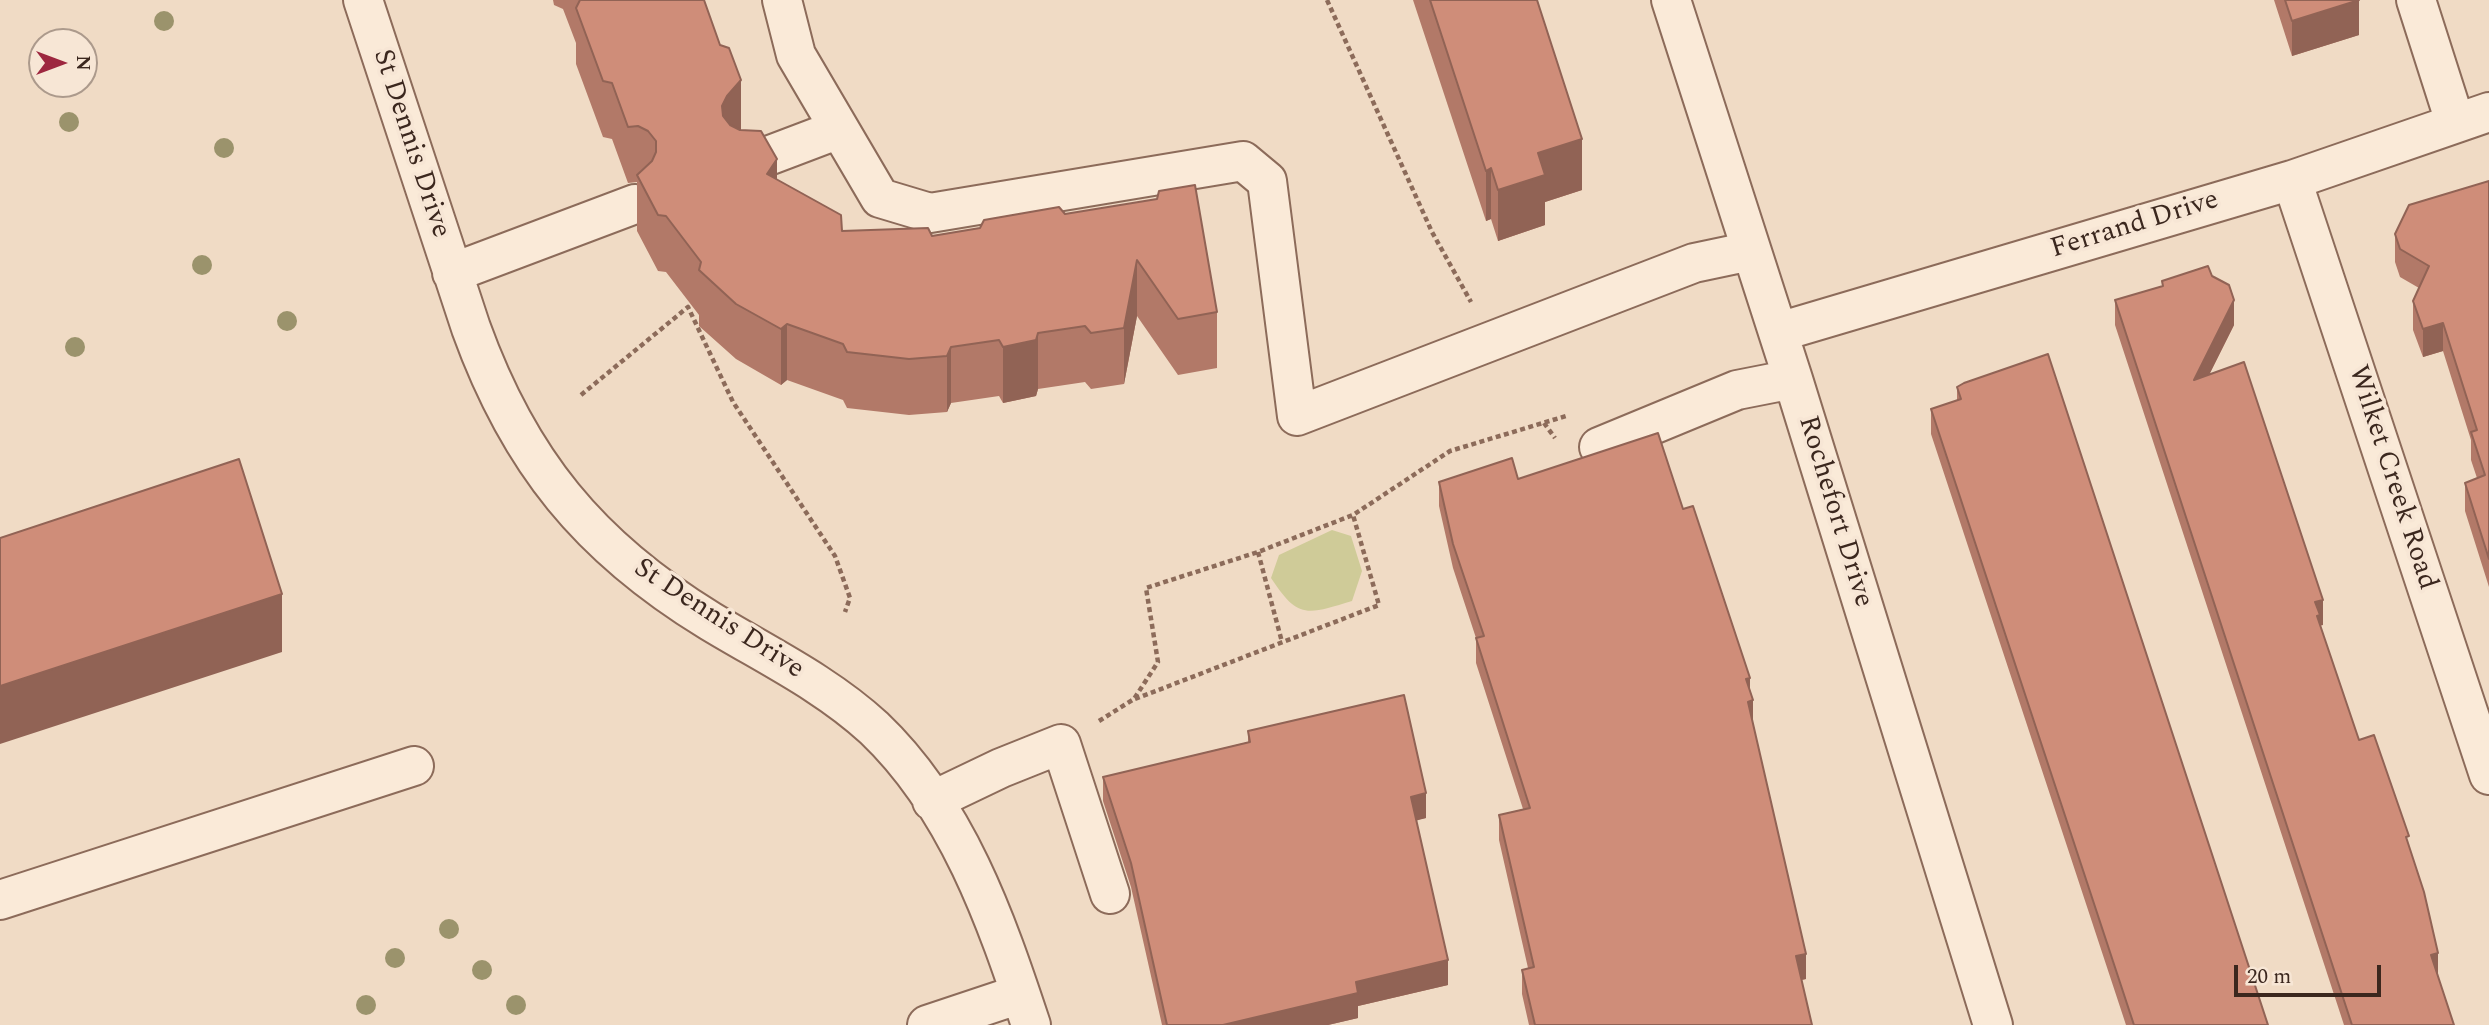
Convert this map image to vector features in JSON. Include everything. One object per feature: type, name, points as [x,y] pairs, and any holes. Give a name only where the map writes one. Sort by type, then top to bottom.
[{"type":"street","name":"St Dennis Drive","points":[[363,0],[490,382],[517,433],[547,479],[593,531],[646,578],[711,622],[780,659],[851,710],[892,749],[932,801],[972,867],[1026,1010]]},
{"type":"street","points":[[782,0],[796,55],[880,198],[930,213],[1243,161],[1267,181],[1297,416],[1694,262],[1751,251]]},
{"type":"street","name":"Rochefort Drive","points":[[1671,0],[1779,332],[1993,1025]]},
{"type":"street","points":[[2416,0],[2472,117]]},
{"type":"street","name":"Ferrand Drive","points":[[1779,332],[2292,180],[2472,117]]},
{"type":"street","points":[[744,165],[839,129]]},
{"type":"street","name":"Wilket Creek Road","points":[[2292,180],[2489,775]]},
{"type":"street","points":[[452,273],[635,204]]},
{"type":"street","points":[[1599,447],[1737,390],[1793,379]]},
{"type":"street","points":[[932,801],[1001,768],[1061,744],[1110,894]]},
{"type":"street","points":[[0,900],[414,766]]},
{"type":"street","points":[[927,1025],[1026,1010]]},
{"type":"path","points":[[1326,0],[1432,232],[1492,340]]},
{"type":"path","points":[[581,395],[688,307],[733,402],[835,556],[850,598],[845,612]]},
{"type":"path","points":[[1134,699],[1158,662],[1146,588],[1258,552],[1353,515],[1450,451],[1570,414]]},
{"type":"path","points":[[1544,423],[1559,444]]},
{"type":"path","points":[[1061,744],[1134,699],[1379,605],[1353,515]]},
{"type":"path","points":[[1258,552],[1282,642]]},
{"type":"shaded area","points":[[1332,530],[1351,536],[1362,571],[1352,601],[1313,611],[1296,607],[1271,578],[1279,555]]},
{"type":"building","points":[[580,0],[704,0],[720,45],[729,48],[741,80],[722,106],[723,116],[730,125],[740,130],[761,131],[777,159],[767,174],[841,215],[842,231],[928,228],[932,236],[980,228],[984,220],[1059,207],[1065,214],[1157,199],[1159,191],[1195,185],[1217,312],[1178,319],[1137,260],[1124,328],[1091,333],[1085,326],[1038,333],[1036,340],[1003,347],[999,340],[951,347],[947,356],[909,359],[847,352],[843,344],[787,324],[781,329],[736,304],[699,270],[701,262],[666,216],[658,215],[637,175],[652,161],[656,152],[656,141],[648,131],[638,126],[628,127],[612,83],[603,81],[576,8]]},
{"type":"building","points":[[1430,0],[1537,0],[1582,139],[1538,153],[1545,175],[1498,190],[1491,168],[1486,171]]},
{"type":"building","points":[[2285,0],[2359,0],[2292,21]]},
{"type":"building","points":[[2489,181],[2489,559],[2465,483],[2485,475],[2471,432],[2477,430],[2443,323],[2423,329],[2413,301],[2429,266],[2400,249],[2395,234],[2409,205]]},
{"type":"building","points":[[2208,266],[2212,276],[2229,285],[2234,300],[2194,380],[2244,362],[2323,600],[2315,602],[2320,615],[2317,616],[2359,740],[2374,735],[2409,836],[2406,837],[2424,892],[2438,953],[2431,955],[2454,1025],[2352,1025],[2115,300],[2163,286],[2162,281]]},
{"type":"building","points":[[2048,354],[2268,1025],[2134,1025],[1931,409],[1961,399],[1957,387],[1964,383]]},
{"type":"building","points":[[1658,433],[1683,509],[1693,506],[1750,678],[1746,679],[1753,700],[1748,702],[1806,954],[1796,956],[1812,1025],[1535,1025],[1522,970],[1534,967],[1499,815],[1530,808],[1476,638],[1484,636],[1453,544],[1439,482],[1512,458],[1518,479]]},
{"type":"building","points":[[239,459],[282,594],[0,686],[0,538]]},
{"type":"building","points":[[1404,695],[1426,793],[1411,797],[1448,960],[1356,982],[1358,993],[1223,1025],[1167,1025],[1131,863],[1103,777],[1250,742],[1248,731]]}]
